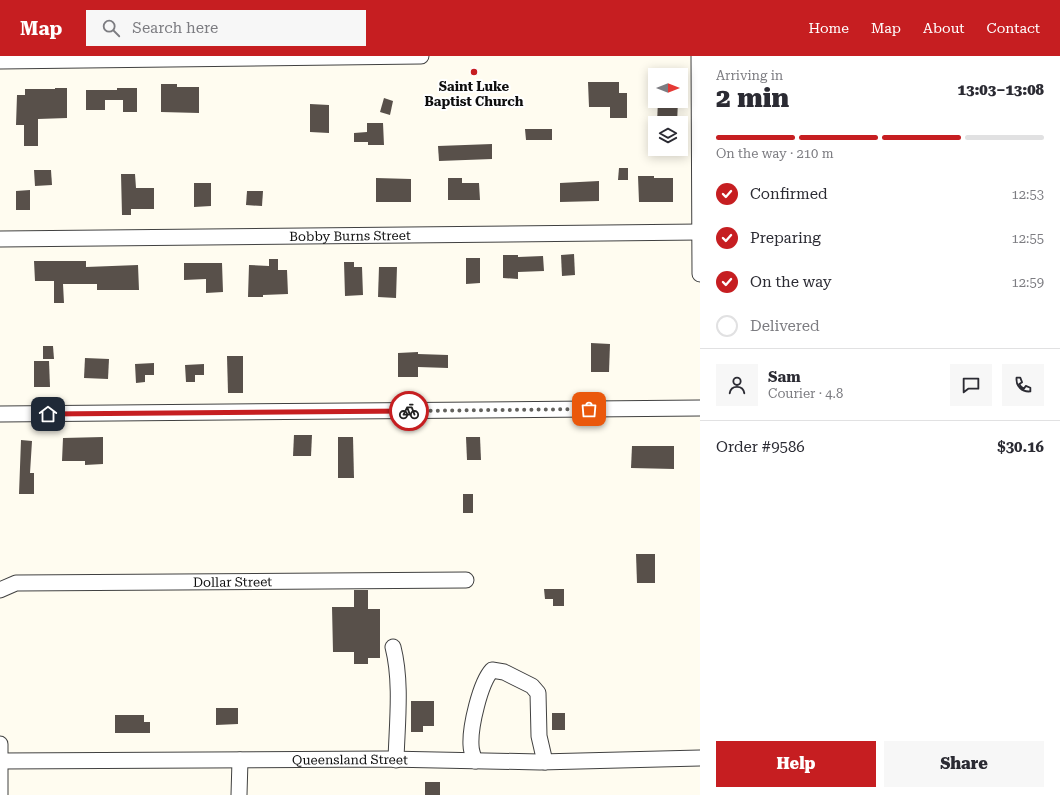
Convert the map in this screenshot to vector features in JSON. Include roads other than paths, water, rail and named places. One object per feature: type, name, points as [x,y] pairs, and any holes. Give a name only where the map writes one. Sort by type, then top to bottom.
[{"type":"street","points":[[0,61],[421,56]]},
{"type":"street","points":[[699,56],[700,274]]},
{"type":"street","name":"Bobby Burns Street","points":[[0,239],[700,232]]},
{"type":"street","points":[[0,414],[700,408]]},
{"type":"street","name":"Dollar Street","points":[[0,590],[16,583],[466,580]]},
{"type":"street","points":[[393,647],[396,657],[397,689],[396,760]]},
{"type":"street","points":[[475,761],[471,746],[475,712],[483,684],[487,675],[492,670],[504,672],[532,686],[538,693],[539,736],[545,762]]},
{"type":"street","points":[[0,744],[0,795]]},
{"type":"street","name":"Queensland Street","points":[[0,761],[396,760],[545,762],[700,758]]},
{"type":"street","points":[[239,795],[240,760]]},
{"type":"place","name":"Saint Luke Baptist Church","points":[[474,72]]}]
